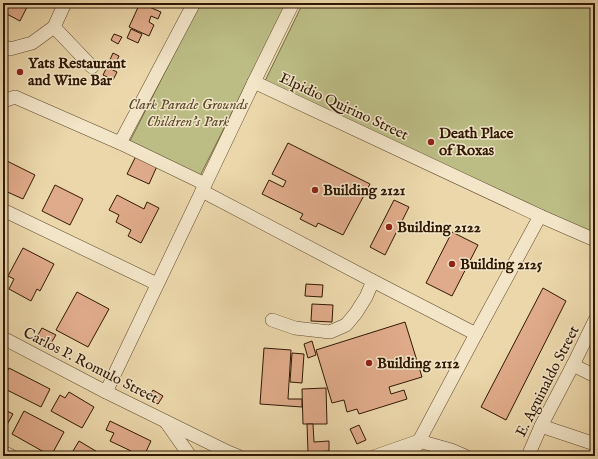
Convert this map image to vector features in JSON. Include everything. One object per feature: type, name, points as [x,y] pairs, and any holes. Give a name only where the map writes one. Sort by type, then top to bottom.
[{"type":"street","points":[[3,46],[10,49],[32,43],[54,27],[65,3]]},
{"type":"street","points":[[120,143],[194,3]]},
{"type":"street","points":[[106,392],[293,3]]},
{"type":"street","points":[[54,27],[92,67]]},
{"type":"street","name":"Elpidio Quirino Street","points":[[254,82],[540,216],[595,240]]},
{"type":"street","points":[[9,99],[120,143],[373,281],[476,334]]},
{"type":"street","points":[[3,210],[157,284]]},
{"type":"street","points":[[410,456],[540,216]]},
{"type":"street","points":[[272,320],[295,328],[330,332],[346,325],[366,297],[373,281]]},
{"type":"street","name":"E. Aguinaldo Street","points":[[528,456],[541,426],[595,320]]},
{"type":"street","name":"Carlos P. Romulo Street","points":[[3,338],[106,392],[238,456]]},
{"type":"street","points":[[573,365],[595,376]]},
{"type":"street","name":"Carlos P. Romulo Street","points":[[164,421],[190,456]]},
{"type":"street","points":[[541,426],[595,444]]},
{"type":"street","points":[[376,456],[419,441],[451,450],[465,456]]},
{"type":"street","points":[[3,452],[11,456]]},
{"type":"green space","name":"Clark Parade Grounds Children's Park","points":[[200,3],[287,3],[200,176],[130,141]]},
{"type":"green space","points":[[303,3],[595,3],[595,236],[526,202],[264,83]]},
{"type":"building","points":[[3,3],[29,3],[20,21],[3,12]]},
{"type":"building","points":[[140,3],[161,12],[158,19],[151,16],[149,22],[154,25],[149,36],[129,27]]},
{"type":"building","points":[[131,29],[142,34],[138,43],[127,38]]},
{"type":"building","points":[[114,34],[122,37],[118,44],[111,40]]},
{"type":"building","points":[[113,53],[119,56],[115,65],[109,62]]},
{"type":"building","points":[[107,67],[117,72],[113,80],[103,75]]},
{"type":"building","name":"Building 2121","points":[[288,143],[370,184],[343,235],[318,223],[316,227],[300,219],[303,214],[262,194],[269,180],[283,187],[286,181],[272,174]]},
{"type":"building","points":[[137,154],[158,164],[149,184],[127,174]]},
{"type":"building","points":[[3,159],[35,175],[23,199],[3,190]]},
{"type":"building","points":[[55,185],[83,199],[70,225],[42,211]]},
{"type":"building","points":[[117,195],[144,209],[147,202],[159,208],[141,243],[128,236],[131,230],[116,222],[119,215],[109,210]]},
{"type":"building","name":"Building 2122","points":[[394,200],[409,207],[385,255],[370,247]]},
{"type":"building","name":"Building 2125","points":[[452,232],[478,245],[452,296],[426,283]]},
{"type":"building","points":[[23,248],[54,264],[40,291],[37,289],[31,301],[9,289],[14,279],[8,276]]},
{"type":"building","points":[[306,284],[323,285],[322,297],[305,296]]},
{"type":"building","points":[[543,288],[566,301],[506,420],[481,407]]},
{"type":"building","points":[[77,292],[109,309],[88,347],[56,330]]},
{"type":"building","points":[[312,304],[333,305],[332,322],[311,321]]},
{"type":"building","name":"Building 2112","points":[[405,322],[422,377],[389,387],[391,394],[404,390],[407,399],[359,414],[357,409],[347,412],[344,400],[332,403],[316,350]]},
{"type":"building","points":[[42,328],[56,335],[48,348],[35,340]]},
{"type":"building","points":[[312,341],[316,355],[308,358],[304,344]]},
{"type":"building","points":[[264,348],[291,350],[288,399],[302,399],[302,407],[260,404]]},
{"type":"building","points":[[292,353],[304,354],[302,383],[290,382]]},
{"type":"building","points":[[9,368],[50,389],[41,407],[3,388],[3,380]]},
{"type":"building","points":[[326,388],[327,424],[303,424],[302,389]]},
{"type":"building","points":[[153,390],[163,396],[158,404],[148,399]]},
{"type":"building","points":[[69,392],[94,407],[82,428],[51,411],[60,395],[65,398]]},
{"type":"building","points":[[3,409],[13,414],[4,430],[3,430]]},
{"type":"building","points":[[24,411],[64,432],[51,456],[12,434]]},
{"type":"building","points":[[110,421],[151,441],[144,456],[135,456],[130,454],[131,451],[110,441],[114,433],[106,430]]},
{"type":"building","points":[[307,424],[313,424],[314,442],[329,441],[329,451],[308,452]]},
{"type":"building","points":[[359,425],[366,440],[357,444],[350,429]]},
{"type":"building","points":[[79,441],[104,456],[70,456]]},
{"type":"place","name":"Yats Restaurant and Wine Bar","points":[[20,72]]},
{"type":"place","name":"Death Place of Roxas","points":[[431,142]]},
{"type":"place","name":"Building 2121","points":[[315,190]]},
{"type":"place","name":"Building 2122","points":[[389,227]]},
{"type":"place","name":"Building 2125","points":[[452,264]]},
{"type":"place","name":"Building 2112","points":[[369,363]]}]
